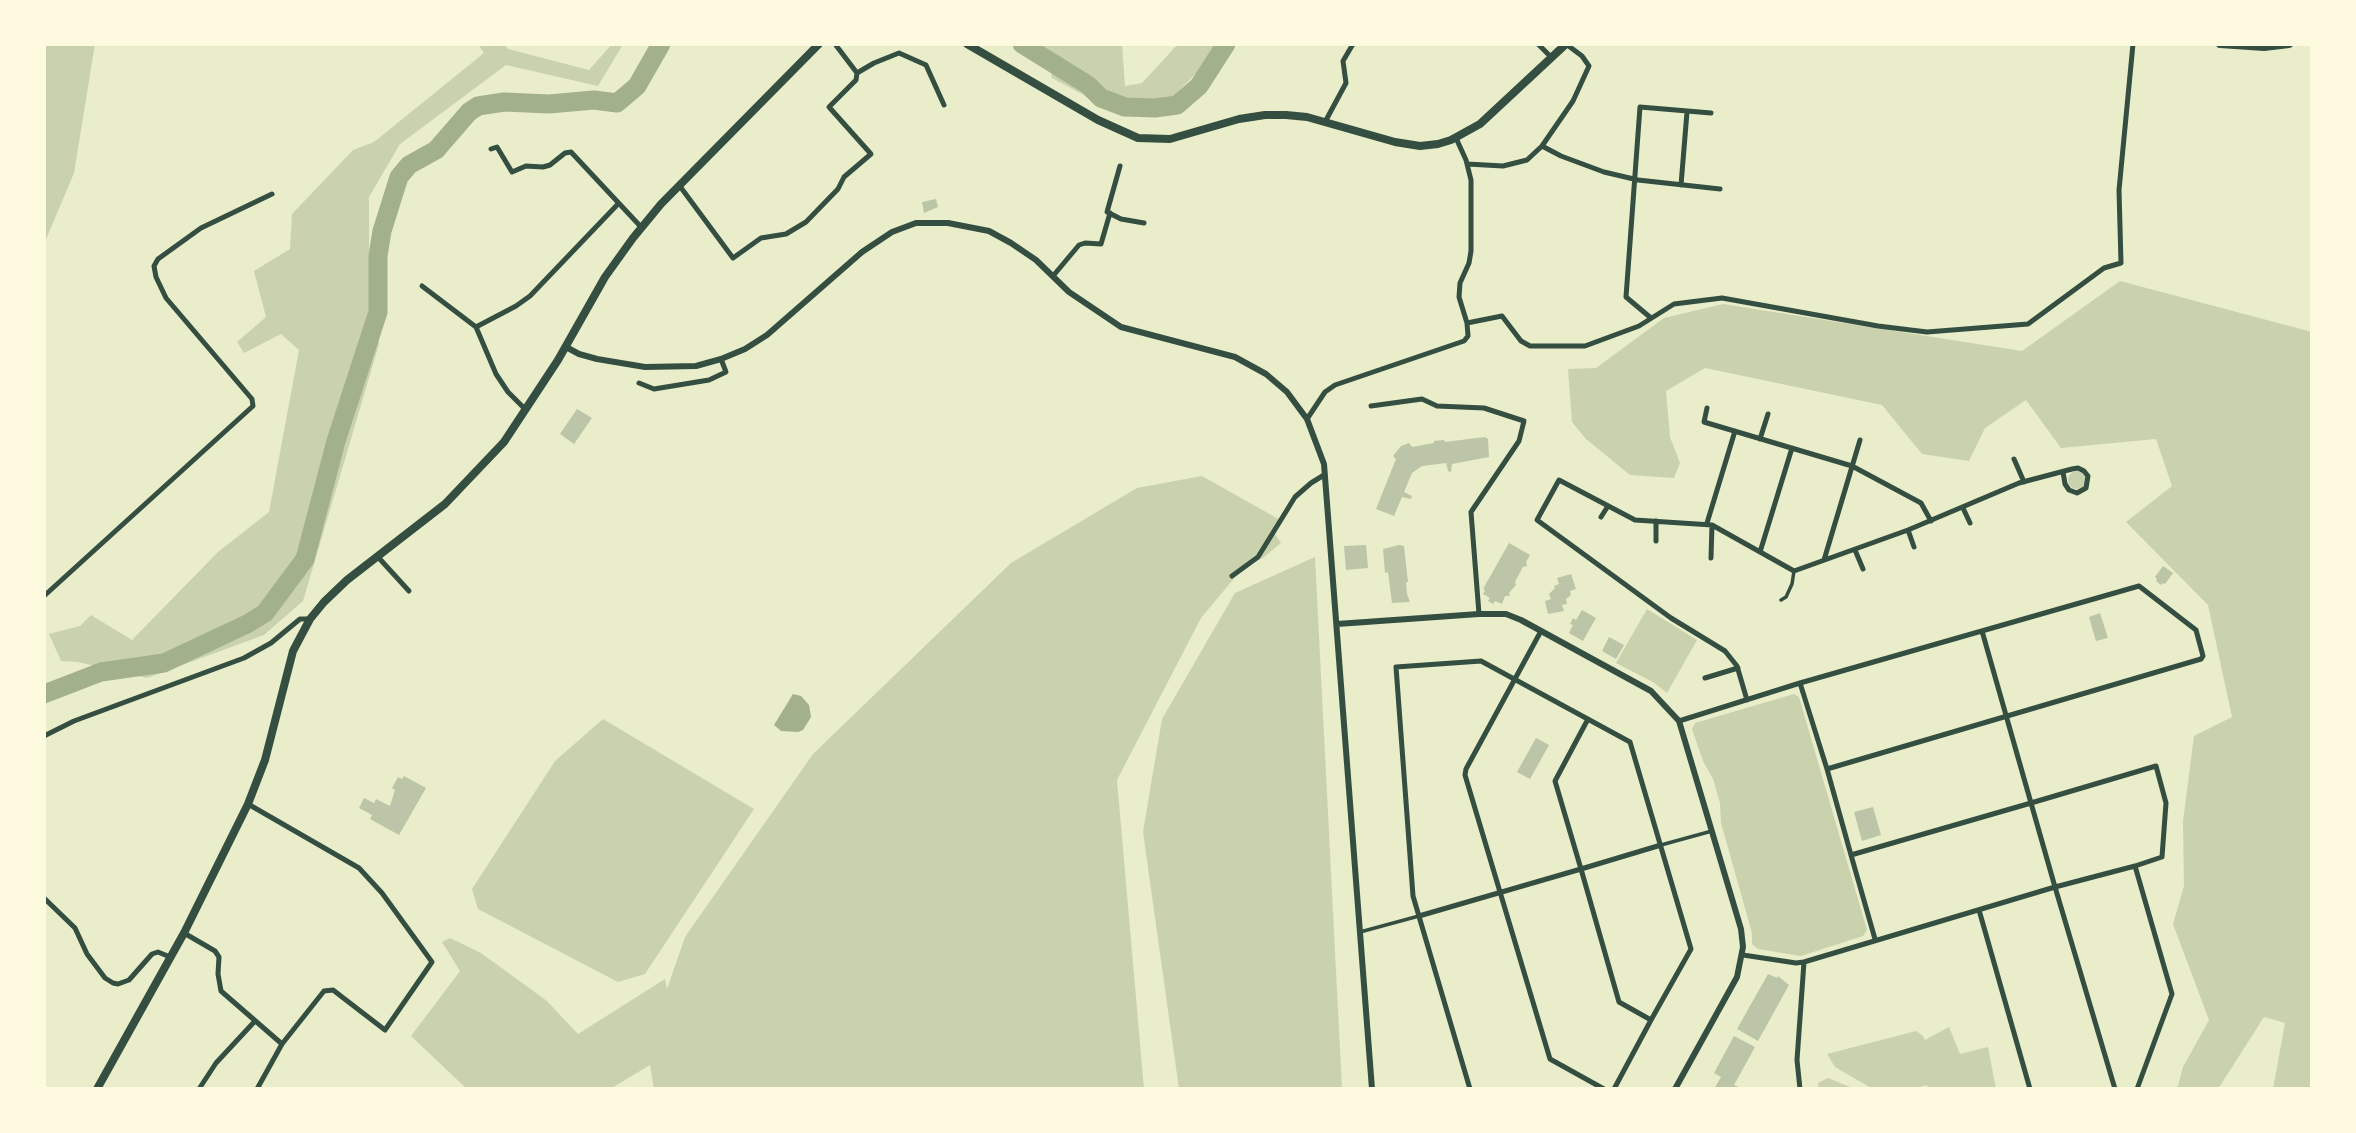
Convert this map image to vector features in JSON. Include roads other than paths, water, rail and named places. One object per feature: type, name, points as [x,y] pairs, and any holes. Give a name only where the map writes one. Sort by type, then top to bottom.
[{"type":"main road","points":[[97,1089],[184,933],[248,804],[265,760],[293,651],[310,619],[347,580],[445,504],[504,442],[566,347],[606,277],[642,228],[679,185],[818,44]]},
{"type":"main road","points":[[967,44],[1098,120],[1138,138],[1170,139],[1265,115],[1307,117],[1395,142],[1420,146],[1456,138],[1490,115],[1566,44]]},
{"type":"main road","points":[[2220,44],[2264,47],[2290,44]]},
{"type":"street","points":[[679,185],[733,258],[761,238],[786,234],[806,222],[838,189],[844,177],[871,154],[829,107],[856,80],[857,73],[835,44]]},
{"type":"street","points":[[1325,122],[1346,83],[1343,61],[1353,44]]},
{"type":"street","points":[[1538,44],[1551,57]]},
{"type":"street","points":[[1467,164],[1503,166],[1527,160],[1542,146],[1573,101],[1589,66],[1582,56],[1566,44]]},
{"type":"street","points":[[1467,323],[1502,316],[1521,341],[1530,346],[1585,346],[1639,326],[1674,304],[1722,298],[1927,332],[2028,324],[2104,268],[2121,262],[2119,190],[2133,44]]},
{"type":"street","points":[[857,73],[873,63],[899,53],[926,65],[944,105]]},
{"type":"street","points":[[1651,317],[1626,297],[1640,107],[1711,113]]},
{"type":"street","points":[[1681,185],[1687,112]]},
{"type":"street","points":[[1307,419],[1325,393],[1335,385],[1464,341],[1468,336],[1460,283],[1471,251],[1471,180],[1456,138]]},
{"type":"street","points":[[1542,146],[1604,172],[1634,179],[1720,189]]},
{"type":"street","points":[[497,147],[512,172],[526,166],[542,167],[571,152],[642,228]]},
{"type":"street","points":[[1120,166],[1107,212],[1121,219],[1144,223]]},
{"type":"street","points":[[44,596],[253,406],[252,399],[166,298],[154,266],[158,259],[201,228],[272,194]]},
{"type":"street","points":[[476,327],[530,296],[618,204]]},
{"type":"street","points":[[1053,276],[1079,245],[1101,244],[1110,214]]},
{"type":"street","points":[[566,347],[588,356],[645,367],[696,366],[721,359],[745,349],[767,335],[862,252],[892,232],[916,223],[948,223],[989,231],[1011,243],[1036,261],[1069,292],[1121,327],[1218,351],[1250,363],[1287,392],[1307,419],[1321,455],[1324,475],[1372,1089]]},
{"type":"street","points":[[422,286],[476,327],[496,374],[508,392],[526,410]]},
{"type":"street","points":[[639,383],[654,389],[709,380],[726,372],[721,359]]},
{"type":"street","points":[[1371,406],[1398,405],[1422,399],[1437,406],[1484,408],[1532,423]]},
{"type":"street","points":[[1707,408],[1704,422],[1852,466],[1922,503],[1931,521]]},
{"type":"street","points":[[1760,439],[1768,414]]},
{"type":"street","points":[[1479,614],[1471,512],[1519,441],[1524,421]]},
{"type":"street","points":[[1711,558],[1710,524],[1735,431]]},
{"type":"street","points":[[1825,559],[1860,440]]},
{"type":"street","points":[[1760,552],[1792,448]]},
{"type":"street","points":[[2014,459],[2024,482]]},
{"type":"street","points":[[1794,571],[1908,530],[2024,482],[2076,468],[2084,471],[2089,480],[2086,488],[2079,493],[2068,490],[2063,472]]},
{"type":"street","points":[[1232,576],[1258,557],[1295,497],[1324,475]]},
{"type":"street","points":[[1747,700],[1738,668],[1720,647],[1671,618],[1537,520],[1559,480],[1635,520],[1710,524],[1794,571]]},
{"type":"street","points":[[1601,517],[1608,506]]},
{"type":"street","points":[[1963,508],[1970,523]]},
{"type":"street","points":[[1656,521],[1656,541]]},
{"type":"street","points":[[1908,530],[1914,547]]},
{"type":"street","points":[[1855,550],[1863,569]]},
{"type":"street","points":[[378,557],[409,591]]},
{"type":"street","points":[[1782,600],[1793,584],[1794,571]]},
{"type":"street","points":[[1679,721],[1800,683],[2138,586],[2196,630],[2203,656],[2201,659],[1826,769]]},
{"type":"street","points":[[1337,624],[1506,614],[1651,691],[1679,721],[1741,929],[1743,955],[1737,977],[1675,1089]]},
{"type":"street","points":[[44,736],[74,721],[244,658],[271,643],[300,620],[310,619]]},
{"type":"street","points":[[1541,631],[1465,775],[1550,1059],[1604,1089]]},
{"type":"street","points":[[1982,631],[2115,1089]]},
{"type":"street","points":[[1470,1089],[1413,896],[1396,667],[1481,661],[1630,742],[1691,949],[1614,1089]]},
{"type":"street","points":[[1705,678],[1738,668]]},
{"type":"street","points":[[1800,683],[1875,939]]},
{"type":"street","points":[[1588,719],[1555,781],[1619,1002],[1651,1020]]},
{"type":"street","points":[[1743,955],[1804,962],[2162,857],[2166,803],[2156,766],[1851,855]]},
{"type":"street","points":[[248,804],[359,868],[382,893],[432,962],[385,1030],[333,990],[324,991],[282,1044],[257,1089]]},
{"type":"street","points":[[1360,932],[1712,831]]},
{"type":"street","points":[[2135,866],[2172,994],[2137,1089]]},
{"type":"street","points":[[44,898],[75,928],[87,954],[105,978],[118,984],[129,980],[152,954],[158,952],[170,957]]},
{"type":"street","points":[[1979,909],[2031,1089]]},
{"type":"street","points":[[184,933],[215,951],[219,957],[221,991],[282,1044]]},
{"type":"street","points":[[1800,1089],[1797,1060],[1804,962]]},
{"type":"street","points":[[199,1089],[216,1063],[255,1021]]},
{"type":"waterway","points":[[44,694],[101,672],[164,663],[265,613],[305,559],[336,441],[378,312],[378,256],[382,231],[399,177],[409,165],[436,150],[469,112],[478,106],[504,102],[549,104],[594,100],[617,103],[637,86],[661,44]]},
{"type":"waterway","points":[[1022,44],[1088,85],[1101,98],[1125,107],[1155,108],[1177,105],[1199,86],[1226,44]]}]
